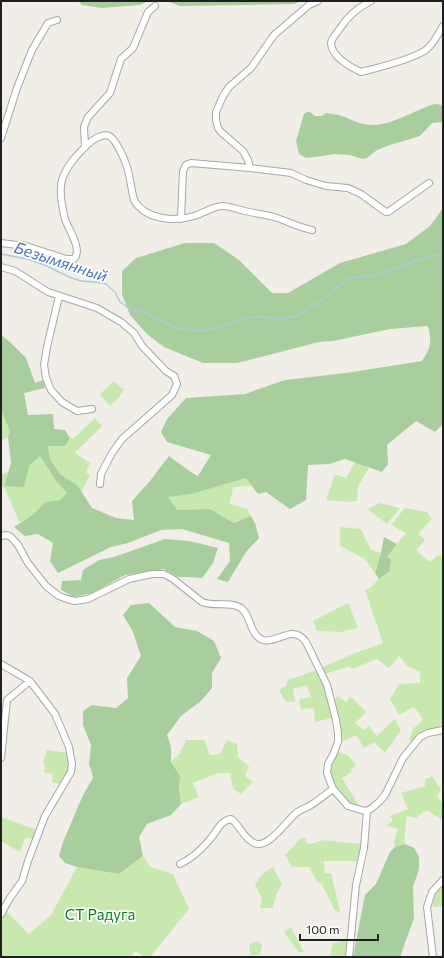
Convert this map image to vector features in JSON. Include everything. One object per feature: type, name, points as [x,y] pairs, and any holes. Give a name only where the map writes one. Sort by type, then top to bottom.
[{"type":"street","points":[[250,168],[243,151],[218,128],[216,112],[223,96],[251,68],[274,35],[309,5],[318,1]]},
{"type":"street","points":[[371,1],[345,21],[333,38],[331,44],[334,52],[340,59],[361,72],[411,58],[425,51],[431,45],[443,26]]},
{"type":"street","points":[[85,147],[84,126],[88,117],[110,93],[121,59],[133,48],[148,12],[155,6]]},
{"type":"street","points":[[1,138],[17,88],[32,50],[48,23],[57,20]]},
{"type":"street","points":[[1,243],[26,246],[66,259],[74,259],[77,251],[76,243],[66,221],[63,209],[61,190],[63,178],[77,155],[95,138],[101,136],[110,136],[113,139],[126,164],[136,204],[153,215],[165,218],[181,219],[223,206],[274,217],[299,227],[312,230]]},
{"type":"street","points":[[181,219],[183,171],[186,165],[191,163],[291,173],[306,180],[326,186],[348,188],[361,194],[386,212],[429,183]]},
{"type":"street","points":[[1,267],[15,271],[48,292],[97,308],[121,322],[134,333],[142,346],[166,371],[174,376],[177,384],[172,395],[122,439],[112,453],[101,474],[100,484]]},
{"type":"street","points":[[59,296],[44,365],[46,378],[51,390],[62,402],[77,411],[92,410]]},
{"type":"street","points":[[1,536],[7,535],[11,537],[18,545],[28,563],[46,586],[59,596],[67,599],[75,601],[88,599],[129,579],[152,574],[164,574],[173,579],[202,602],[213,605],[231,604],[240,607],[246,614],[255,634],[263,640],[292,634],[301,636],[306,642],[327,685],[338,733],[338,742],[328,764],[328,773],[334,788],[348,806],[367,811],[380,801],[385,795],[403,758],[420,737],[428,733],[443,730]]},
{"type":"street","points":[[1,664],[30,681],[55,714],[69,747],[72,764],[71,772],[45,816],[22,881],[1,914]]},
{"type":"street","points":[[1,758],[8,700],[30,681]]},
{"type":"street","points":[[180,864],[188,860],[200,850],[220,825],[227,819],[234,821],[243,834],[254,844],[262,844],[272,838],[296,814],[334,788]]},
{"type":"street","points":[[349,957],[356,885],[364,848],[367,811]]},
{"type":"street","points":[[433,957],[427,907],[432,892],[443,880]]},
{"type":"green space","points":[[78,1],[150,1],[139,5],[101,8],[82,5]]},
{"type":"green space","points":[[167,1],[301,1],[294,4],[180,6]]},
{"type":"green space","points":[[434,104],[443,105],[443,122],[432,123],[420,136],[377,150],[367,158],[362,159],[350,155],[334,154],[306,158],[299,154],[296,141],[304,114],[307,112],[310,112],[315,116],[322,116],[326,113],[336,114],[362,124],[375,125],[389,122]]},
{"type":"green space","points":[[443,208],[443,424],[435,432],[416,421],[387,445],[388,464],[382,472],[345,459],[329,464],[308,465],[306,500],[290,509],[266,492],[258,494],[246,478],[192,494],[168,497],[177,510],[210,509],[234,523],[251,516],[255,523],[259,538],[246,552],[228,582],[217,579],[230,561],[229,543],[182,529],[161,530],[128,543],[111,547],[58,573],[50,561],[53,543],[38,534],[25,536],[14,527],[34,514],[45,502],[60,500],[67,493],[56,481],[40,456],[29,466],[24,487],[4,486],[11,463],[8,437],[10,431],[1,410],[1,335],[26,358],[35,383],[43,380],[45,388],[24,393],[28,415],[53,414],[54,429],[65,430],[70,438],[65,446],[48,446],[50,459],[60,474],[77,485],[92,508],[116,518],[134,520],[132,501],[150,481],[169,456],[198,476],[211,455],[167,442],[161,432],[167,419],[186,398],[245,394],[285,380],[346,373],[422,361],[429,348],[430,336],[428,326],[390,329],[333,341],[319,342],[237,363],[203,363],[164,347],[147,334],[130,315],[122,294],[122,271],[136,258],[185,243],[214,243],[239,260],[272,293],[288,293],[340,263],[406,244],[430,226]]},
{"type":"green space","points":[[114,381],[124,390],[110,406],[100,394]]},
{"type":"green space","points":[[1,410],[10,431],[8,437],[1,441]]},
{"type":"green space","points":[[95,418],[102,426],[75,453],[90,463],[86,472],[90,476],[81,492],[77,485],[60,474],[50,459],[48,446],[65,446],[70,438],[74,438]]},
{"type":"green space","points":[[40,456],[56,481],[67,493],[60,500],[45,502],[34,514],[20,523],[4,487],[1,487],[1,474],[8,472],[4,486]]},
{"type":"green space","points":[[355,462],[369,468],[358,486],[357,501],[345,502],[326,500],[335,474],[346,478]]},
{"type":"green space","points":[[246,478],[252,486],[233,487],[230,504],[247,509],[251,516],[234,523],[210,509],[177,510],[168,497],[192,494]]},
{"type":"green space","points":[[380,503],[400,508],[387,524],[367,509]]},
{"type":"green space","points":[[405,508],[427,512],[432,519],[418,534],[425,540],[416,550],[430,562],[438,555],[442,557],[443,554],[443,727],[426,730],[417,735],[412,743],[409,739],[413,729],[423,719],[414,707],[399,715],[390,699],[399,684],[420,683],[420,672],[407,666],[399,656],[389,668],[377,659],[352,669],[350,666],[325,674],[323,667],[383,643],[365,590],[370,588],[389,572],[387,557],[406,533],[391,525]]},
{"type":"green space","points":[[340,527],[361,529],[371,550],[381,553],[375,573],[365,559],[340,546]]},
{"type":"green space","points":[[384,537],[397,544],[387,557],[391,560],[389,572],[379,579],[375,573]]},
{"type":"green space","points":[[165,539],[189,541],[218,548],[213,563],[202,578],[178,577],[164,569],[125,575],[92,593],[74,597],[61,590],[62,581],[81,580],[83,570],[99,560],[114,557]]},
{"type":"green space","points":[[149,603],[175,627],[197,631],[214,641],[221,658],[212,673],[212,688],[201,701],[181,716],[167,735],[171,747],[171,762],[180,776],[179,787],[181,804],[171,815],[147,824],[139,837],[143,856],[119,874],[77,867],[65,863],[59,856],[63,842],[83,795],[93,778],[89,764],[91,745],[83,725],[83,711],[92,705],[116,708],[128,698],[127,678],[141,656],[133,632],[123,615],[131,605]]},
{"type":"green space","points":[[348,603],[358,628],[340,632],[317,631],[313,621]]},
{"type":"green space","points":[[317,670],[324,686],[332,718],[315,722],[314,708],[301,709],[299,699],[311,697],[307,685],[293,689],[295,702],[286,702],[279,690],[286,686],[288,680]]},
{"type":"green space","points":[[338,696],[346,702],[350,696],[366,712],[355,723],[364,730],[369,726],[377,736],[395,719],[401,730],[385,753],[374,742],[364,748],[356,735],[339,743],[333,700]]},
{"type":"green space","points":[[186,740],[204,740],[210,755],[220,754],[227,740],[237,744],[238,757],[249,766],[245,776],[253,782],[241,794],[233,789],[230,773],[218,773],[193,783],[199,797],[181,804],[179,787],[180,776],[171,762],[180,753]]},
{"type":"green space","points":[[47,750],[67,753],[69,762],[68,769],[61,784],[52,782],[53,774],[44,772],[45,765],[43,764]]},
{"type":"green space","points":[[337,751],[349,756],[356,766],[351,769],[352,772],[342,778],[361,809],[352,805],[342,795],[330,776],[330,767]]},
{"type":"green space","points":[[432,776],[441,790],[437,797],[443,803],[443,820],[426,810],[416,818],[407,816],[405,844],[395,847],[394,841],[398,829],[386,825],[393,821],[390,816],[408,809],[401,793],[425,786],[425,779]]},
{"type":"green space","points":[[1,817],[37,830],[33,839],[25,838],[20,852],[1,841]]},
{"type":"green space","points":[[305,837],[308,844],[322,840],[362,844],[358,861],[324,861],[325,873],[331,873],[340,912],[335,911],[322,884],[317,882],[309,867],[292,867],[285,855],[299,840]]},
{"type":"green space","points":[[405,844],[414,848],[419,857],[419,869],[413,887],[414,918],[400,957],[353,957],[365,895],[376,884],[390,852],[395,847]]},
{"type":"green space","name":"СТ Радуга","points":[[143,856],[150,867],[173,874],[189,909],[150,957],[145,957],[135,951],[131,957],[1,957],[1,910],[5,910],[29,934],[51,915],[77,867],[119,874]]},
{"type":"green space","points":[[273,867],[282,884],[276,895],[273,908],[260,908],[262,899],[255,885],[262,874]]},
{"type":"green space","points":[[443,882],[443,906],[433,907],[434,893]]},
{"type":"green space","points":[[291,927],[304,952],[298,952],[284,932]]},
{"type":"green space","points":[[349,938],[347,957],[330,957],[332,944]]},
{"type":"green space","points":[[257,941],[262,944],[260,955],[250,955],[249,944]]},
{"type":"waterway","name":"Безымянный","points":[[1,254],[27,259],[45,265],[69,277],[81,281],[106,284],[115,292],[120,302],[132,310],[144,311],[158,320],[176,328],[199,331],[220,327],[243,318],[257,317],[284,319],[296,316],[325,298],[349,279],[385,273],[428,256],[443,255]]}]
